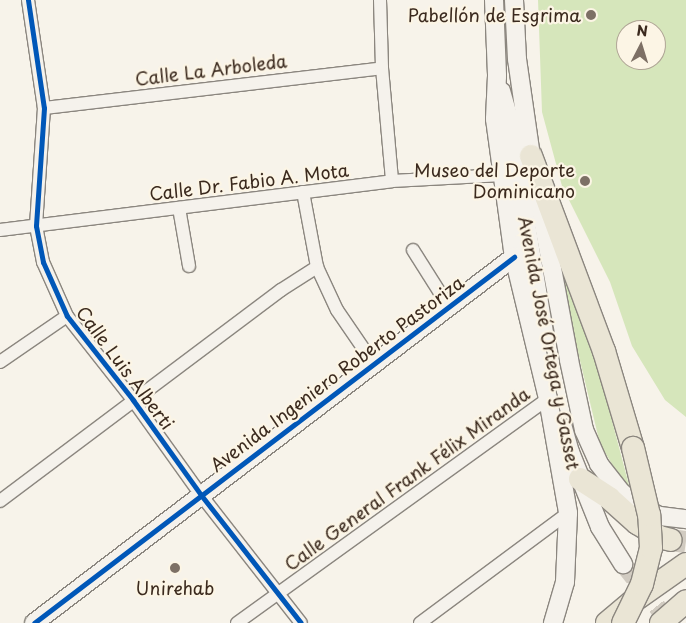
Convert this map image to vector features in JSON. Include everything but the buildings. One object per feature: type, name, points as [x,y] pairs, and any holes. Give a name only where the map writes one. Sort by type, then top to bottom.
[{"type":"highway","points":[[531,156],[604,350],[633,448],[649,515],[651,548],[642,584],[623,623]]},
{"type":"highway","points":[[580,479],[609,498],[637,523],[660,537],[671,540]]},
{"type":"highway","points":[[607,623],[632,602],[686,564]]},
{"type":"highway","points":[[661,623],[686,601]]},
{"type":"main road","name":"Avenida José Ortega y Gasset","points":[[494,0],[497,76],[495,119],[514,258],[548,399],[568,513],[565,582],[553,623]]},
{"type":"main road","name":"Avenida José Ortega y Gasset","points":[[514,0],[517,59],[531,156],[569,360],[590,445],[599,464],[611,481],[634,504],[660,516],[686,520]]},
{"type":"main road","points":[[497,76],[508,115],[538,302],[560,414],[570,452],[600,527],[623,564]]},
{"type":"main road","name":"Avenida Ingeniero Roberto Pastoriza","points":[[34,623],[514,258]]},
{"type":"street","name":"Calle Luis Alberti","points":[[28,0],[44,108],[36,226],[43,262],[67,316],[133,400],[201,495],[301,623]]},
{"type":"street","points":[[380,0],[382,68],[392,181]]},
{"type":"street","name":"Calle La Arboleda","points":[[44,108],[382,68]]},
{"type":"street","name":"Calle Dr. Fabio A. Mota","points":[[0,230],[392,181],[503,175]]},
{"type":"street","points":[[303,192],[317,267],[337,310],[374,364]]},
{"type":"street","points":[[179,208],[188,266]]},
{"type":"street","points":[[413,250],[449,306]]},
{"type":"street","points":[[0,501],[280,290],[317,267]]},
{"type":"street","points":[[0,362],[67,316]]},
{"type":"street","name":"Calle General Frank Félix Miranda","points":[[237,623],[548,399]]},
{"type":"street","points":[[420,623],[568,513]]},
{"type":"green space","points":[[538,0],[686,0],[686,417],[665,400],[632,346],[610,282],[562,186],[542,112]]},
{"type":"green space","points":[[547,223],[582,307],[630,489],[622,481],[600,444]]},
{"type":"tunnel","points":[[671,540],[686,542]]},
{"type":"tunnel","points":[[623,564],[670,623]]},
{"type":"cycle path","points":[[28,0],[44,108],[36,226],[43,262],[67,316],[133,400],[201,495],[301,623]]},
{"type":"cycle path","points":[[34,623],[514,257]]},
{"type":"place","name":"Pabellón de Esgrima","points":[[591,15]]},
{"type":"place","name":"Museo del Deporte Dominicano","points":[[585,181]]},
{"type":"place","name":"Unirehab","points":[[175,568]]}]
